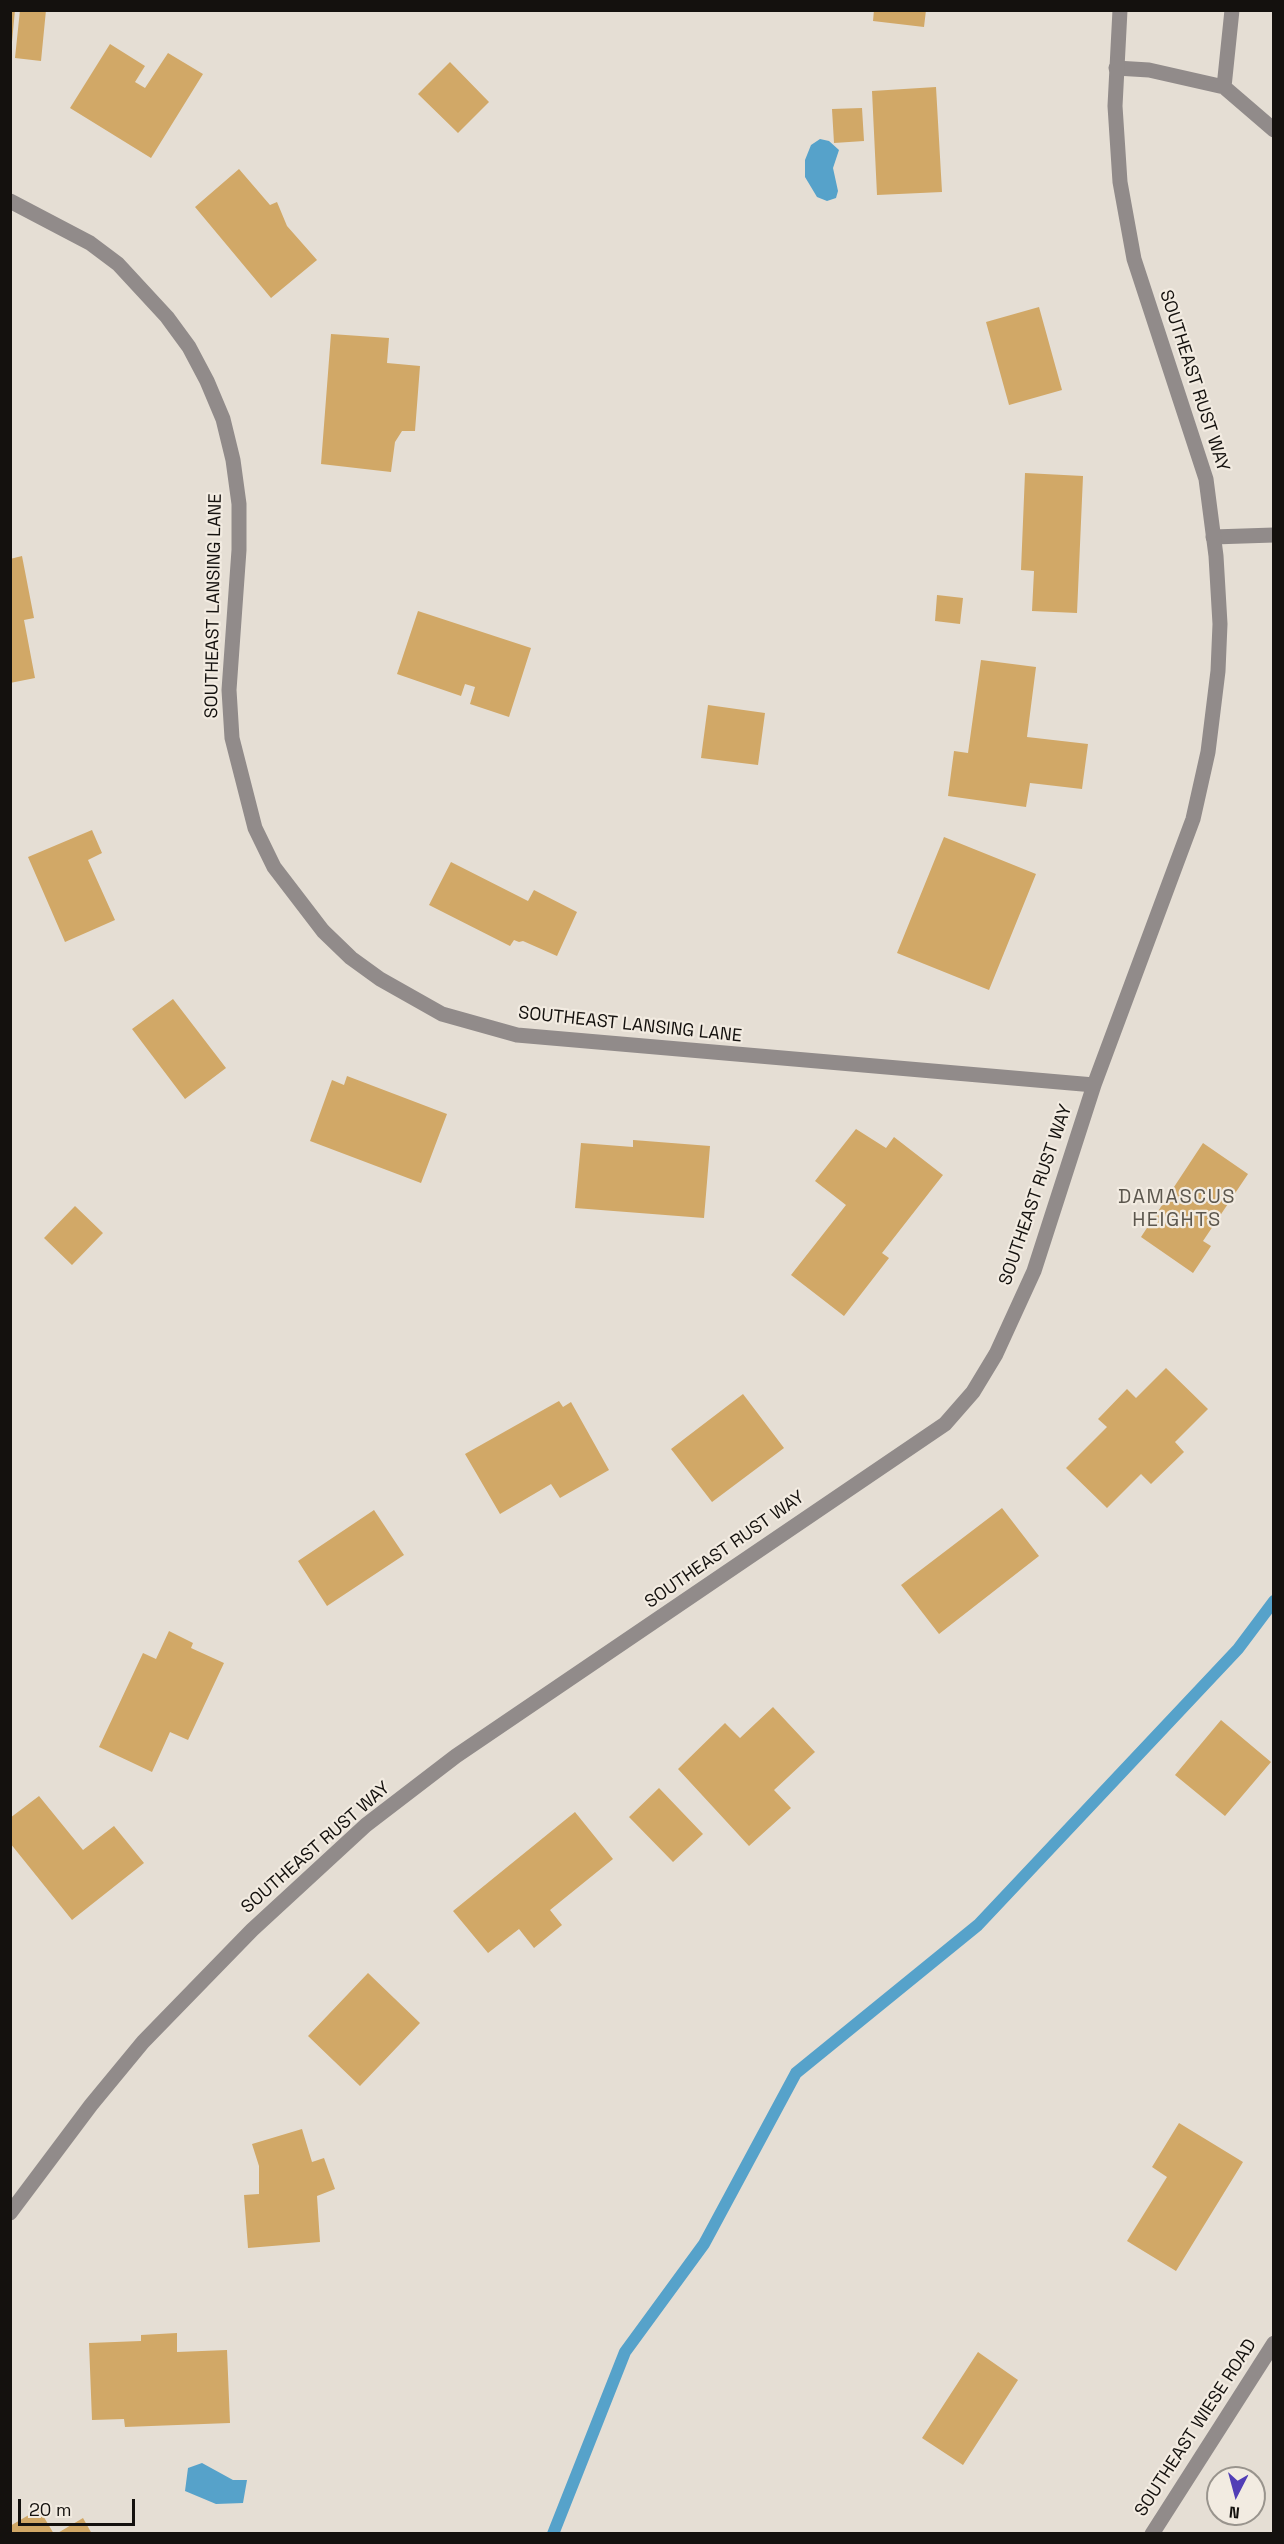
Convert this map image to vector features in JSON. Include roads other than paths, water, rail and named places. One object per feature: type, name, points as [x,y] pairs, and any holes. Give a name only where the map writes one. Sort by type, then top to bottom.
[{"type":"street","name":"SOUTHEAST RUST WAY","points":[[10,2213],[84,2114],[143,2043],[252,1930],[366,1826],[456,1756],[945,1424],[973,1392],[996,1354],[1034,1271],[1094,1085],[1193,819],[1208,752],[1218,671],[1220,624],[1206,479],[1134,259],[1120,182],[1114,106],[1120,10]]},
{"type":"street","points":[[1224,87],[1232,10]]},
{"type":"street","points":[[1116,68],[1149,70],[1224,87],[1272,128]]},
{"type":"street","name":"SOUTHEAST LANSING LANE","points":[[10,201],[90,243],[118,264],[166,317],[189,347],[207,381],[223,419],[233,460],[239,504],[239,550],[229,690],[232,738],[255,828],[274,867],[323,931],[351,958],[390,986],[442,1014],[517,1035],[1094,1085]]},
{"type":"street","points":[[1213,537],[1274,535]]},
{"type":"street","name":"SOUTHEAST WIESE ROAD","points":[[1152,2534],[1274,2343]]},
{"type":"water","points":[[820,139],[829,141],[839,150],[833,168],[838,191],[836,198],[827,201],[817,197],[805,177],[805,160],[811,145]]},
{"type":"water","points":[[202,2463],[233,2480],[247,2480],[243,2503],[216,2504],[185,2491],[188,2468]]},
{"type":"waterway","points":[[553,2534],[625,2352],[704,2244],[796,2073],[978,1925],[1238,1649],[1274,1601]]},
{"type":"district","name":"DAMASCUS HEIGHTS","points":[[1177,1210]]}]
